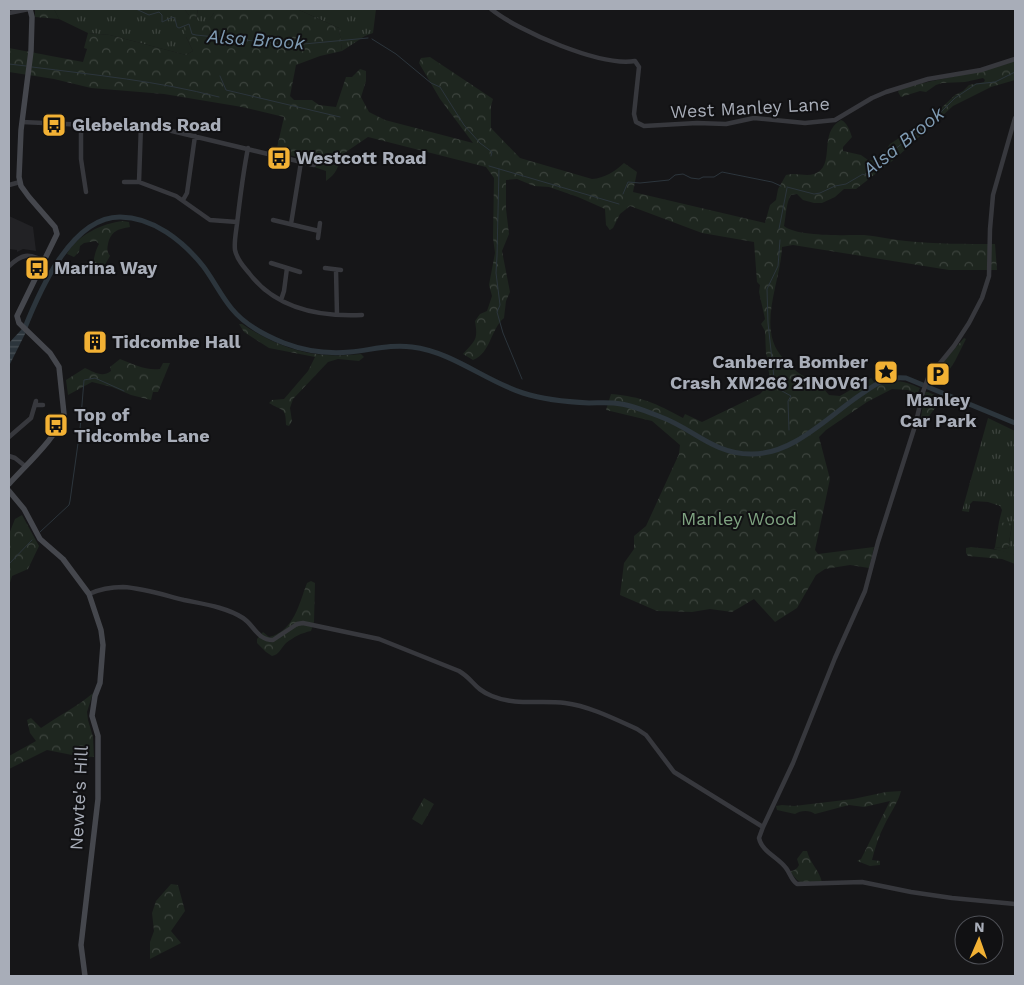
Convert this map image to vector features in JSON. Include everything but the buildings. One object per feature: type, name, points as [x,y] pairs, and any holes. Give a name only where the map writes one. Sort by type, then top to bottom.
[{"type":"street","points":[[9,13],[30,9],[32,17],[30,58],[22,122],[20,182],[29,197],[55,227],[56,231],[56,237],[18,312],[18,320],[50,353],[59,367],[64,407],[62,421],[57,432],[9,484]]},
{"type":"street","name":"West Manley Lane","points":[[491,9],[519,26],[567,47],[605,59],[625,62],[636,61],[639,67],[634,114],[636,122],[644,126],[697,123],[726,124],[754,118],[805,123],[830,121],[886,92],[928,79],[981,70],[1015,60]]},
{"type":"street","points":[[1015,118],[993,195],[989,276],[982,298],[969,323],[954,346],[928,378],[922,392],[915,426],[878,542],[865,591],[835,658],[781,792],[759,838],[760,843],[782,862],[797,884],[862,882],[952,898],[1015,904]]},
{"type":"street","points":[[22,122],[151,126],[314,165]]},
{"type":"street","points":[[81,124],[80,159],[86,192]]},
{"type":"street","points":[[139,182],[141,125]]},
{"type":"street","points":[[183,200],[187,193],[195,136]]},
{"type":"street","points":[[248,148],[237,222],[235,248],[238,258],[258,284],[281,300],[309,312],[337,316],[362,315]]},
{"type":"street","points":[[291,224],[301,162]]},
{"type":"street","points":[[9,185],[20,182]]},
{"type":"street","points":[[124,182],[139,182],[168,192],[183,200],[210,220],[237,222]]},
{"type":"street","points":[[273,220],[319,231]]},
{"type":"street","points":[[318,238],[320,223]]},
{"type":"street","points":[[9,266],[27,255],[44,261]]},
{"type":"street","points":[[271,263],[300,272]]},
{"type":"street","points":[[281,300],[287,268]]},
{"type":"street","points":[[326,268],[338,270],[337,316]]},
{"type":"street","points":[[9,437],[31,418],[35,403],[43,404]]},
{"type":"street","points":[[9,456],[16,458],[25,466]]},
{"type":"street","name":"Newte's Hill","points":[[9,491],[24,509],[40,539],[63,559],[89,594],[98,617],[103,645],[100,684],[92,708],[92,716],[98,736],[98,799],[80,945],[85,976]]},
{"type":"street","points":[[89,594],[111,587],[132,588],[203,604],[234,613],[244,619],[260,636],[268,640],[273,640],[298,624],[303,623],[346,631],[379,639],[459,671],[468,677],[478,689],[501,699],[514,702],[564,703],[592,711],[628,725],[646,735],[674,772],[763,827]]},
{"type":"shaded area","points":[[9,216],[33,227],[36,251],[23,249],[17,252],[17,250],[9,249]]},
{"type":"shaded area","points":[[22,329],[26,332],[9,366],[9,343]]},
{"type":"green space","points":[[35,9],[54,9],[59,19],[35,17]]},
{"type":"green space","points":[[54,9],[184,9],[189,15],[186,37],[193,51],[186,55],[110,35],[88,33],[59,19]]},
{"type":"green space","name":"Manley Wood","points":[[184,9],[198,9],[196,19],[205,25],[214,13],[214,9],[297,9],[339,28],[342,51],[320,56],[296,65],[290,96],[294,100],[312,100],[319,105],[336,107],[346,77],[352,77],[360,69],[366,71],[366,81],[361,97],[369,112],[385,120],[473,143],[440,99],[419,63],[421,58],[430,57],[493,99],[491,106],[491,128],[520,158],[592,179],[609,174],[624,163],[637,172],[633,192],[765,223],[770,205],[776,200],[778,189],[786,175],[811,175],[821,170],[825,164],[830,133],[841,120],[847,125],[852,137],[843,147],[843,151],[861,155],[868,160],[875,160],[882,155],[890,144],[919,129],[955,95],[969,85],[984,82],[985,80],[983,78],[965,82],[942,83],[926,92],[920,91],[901,97],[898,92],[900,89],[1015,61],[1015,80],[991,87],[953,106],[896,158],[856,189],[844,189],[835,197],[822,203],[803,200],[797,194],[791,195],[788,202],[784,226],[799,232],[822,235],[864,235],[928,243],[995,244],[997,270],[949,270],[793,245],[782,247],[770,320],[771,334],[776,347],[784,359],[806,378],[818,382],[829,395],[840,396],[871,378],[877,386],[898,381],[920,388],[917,394],[908,390],[892,389],[867,402],[826,430],[819,437],[830,479],[815,550],[818,554],[874,547],[869,568],[850,565],[825,569],[816,575],[797,608],[775,622],[754,599],[732,612],[710,609],[692,612],[657,611],[620,595],[624,563],[634,549],[634,536],[646,526],[679,454],[680,445],[652,421],[606,410],[611,394],[640,399],[683,418],[685,414],[702,422],[760,394],[771,382],[768,368],[769,362],[766,354],[765,331],[761,324],[765,319],[759,292],[760,285],[757,282],[754,242],[702,233],[630,206],[620,214],[610,230],[606,225],[605,209],[549,187],[534,186],[517,179],[506,180],[506,209],[509,234],[502,251],[510,292],[506,301],[504,318],[499,323],[487,347],[479,357],[473,360],[463,354],[475,339],[475,321],[480,314],[487,311],[492,296],[489,285],[495,253],[493,238],[494,178],[486,167],[368,137],[340,156],[336,170],[326,181],[326,171],[314,167],[315,161],[276,152],[284,117],[242,107],[164,94],[91,88],[54,79],[9,72],[9,48],[83,62],[87,49],[84,48],[88,33],[110,35],[186,55],[193,51],[186,37],[182,18],[189,15]]},
{"type":"green space","points":[[198,9],[214,9],[214,13],[205,26],[196,20]]},
{"type":"green space","points":[[297,9],[376,9],[373,33],[342,51],[339,28]]},
{"type":"green space","points":[[123,221],[129,222],[130,227],[119,230],[111,236],[107,247],[110,256],[103,268],[103,272],[98,275],[95,274],[93,267],[99,244],[96,241],[84,243],[80,246],[79,252],[74,257],[67,254],[77,241],[91,231],[107,224]]},
{"type":"green space","points":[[239,324],[271,341],[304,352],[330,355],[361,354],[364,357],[359,361],[338,359],[328,362],[293,399],[290,408],[292,421],[289,426],[286,425],[284,412],[269,403],[272,400],[284,399],[308,371],[315,357],[269,348],[244,332]]},
{"type":"green space","points":[[964,338],[966,339],[955,361],[944,378],[938,368]]},
{"type":"green space","points":[[120,359],[150,369],[160,369],[163,363],[170,363],[158,392],[153,392],[151,400],[92,382],[68,395],[66,380],[85,368],[98,374],[108,373],[111,371],[110,367]]},
{"type":"green space","points":[[925,392],[953,403],[939,403],[923,424],[920,423]]},
{"type":"green space","points":[[988,418],[1015,431],[1015,555],[994,549],[995,547],[1008,549],[1012,525],[999,522],[1002,510],[1000,506],[988,502],[973,501],[970,504],[969,512],[962,511]]},
{"type":"green space","points":[[22,515],[39,546],[28,569],[12,576],[9,586],[9,534],[15,519]]},
{"type":"green space","points":[[999,522],[1012,524],[1008,549],[995,547]]},
{"type":"green space","points":[[971,547],[1010,553],[1015,555],[1015,564],[1002,559],[968,556],[966,548]]},
{"type":"green space","points":[[311,581],[315,583],[314,622],[311,631],[292,639],[278,653],[272,656],[257,643],[257,639],[263,632],[269,637],[277,634],[290,623],[307,583]]},
{"type":"green space","points":[[93,693],[87,712],[93,737],[94,757],[77,756],[47,750],[9,769],[9,756],[36,741],[30,733],[27,720],[31,718],[41,728],[81,703]]},
{"type":"green space","points":[[901,791],[874,851],[872,860],[880,861],[880,865],[870,866],[857,861],[861,859],[890,801],[864,807],[849,805],[815,814],[805,811],[795,814],[777,810],[776,806],[794,806],[853,799]]},
{"type":"green space","points":[[424,798],[434,804],[422,825],[412,819]]},
{"type":"green space","points":[[803,851],[807,851],[822,882],[800,882],[790,871],[795,870],[799,865],[797,859]]},
{"type":"green space","points":[[171,884],[178,885],[185,911],[171,931],[181,943],[150,959],[150,942],[154,931],[152,913],[156,901]]},
{"type":"waterway","name":"Alsa Brook","points":[[136,9],[149,15],[159,12],[162,15],[162,22],[173,17],[177,27],[189,24],[192,34],[196,35],[293,45],[368,38]]},
{"type":"waterway","name":"Alsa Brook","points":[[372,39],[396,54],[431,83],[440,87],[464,125],[480,143],[492,152],[491,156]]},
{"type":"waterway","points":[[9,64],[26,66]]},
{"type":"waterway","points":[[32,67],[150,83],[219,97]]},
{"type":"waterway","name":"Alsa Brook","points":[[787,187],[814,194],[820,193],[835,186],[846,184],[868,173],[869,169],[933,120],[955,98],[976,84],[995,82],[1015,72]]},
{"type":"waterway","points":[[220,76],[226,90],[340,117]]},
{"type":"waterway","name":"Alsa Brook","points":[[489,166],[619,204]]},
{"type":"waterway","points":[[499,169],[496,273],[500,305],[497,312],[503,333],[522,379]]},
{"type":"waterway","name":"Alsa Brook","points":[[623,194],[628,182],[640,183],[669,180],[675,175],[683,174],[699,179],[714,177],[722,172],[772,182],[781,186]]},
{"type":"waterway","points":[[779,229],[787,188]]},
{"type":"waterway","points":[[24,330],[38,296],[59,259],[72,243],[86,229],[102,220],[120,217],[132,218],[155,226],[177,240],[203,266],[224,299],[237,315],[255,329],[284,343],[308,350],[333,353],[396,346],[427,350],[523,393],[547,399],[589,403],[617,403],[636,408],[672,422],[725,450],[737,453],[767,453],[782,448],[810,432],[873,386],[894,378],[906,378],[1015,423]]},
{"type":"waterway","points":[[780,240],[778,266],[767,289],[768,323],[775,387],[791,396],[788,401],[789,430]]},
{"type":"waterway","points":[[40,532],[69,505],[80,429],[84,380],[95,378],[124,391]]},
{"type":"waterway","points":[[9,564],[32,540]]},
{"type":"place","name":"Glebelands Road","points":[[54,125]]},
{"type":"place","name":"Westcott Road","points":[[279,158]]},
{"type":"place","name":"Marina Way","points":[[37,268]]},
{"type":"place","name":"Tidcombe Hall","points":[[95,342]]},
{"type":"place","name":"Canberra Bomber Crash XM266 21NOV61","points":[[886,372]]},
{"type":"place","name":"Manley Car Park","points":[[938,374]]},
{"type":"place","name":"Top of Tidcombe Lane","points":[[56,425]]}]
